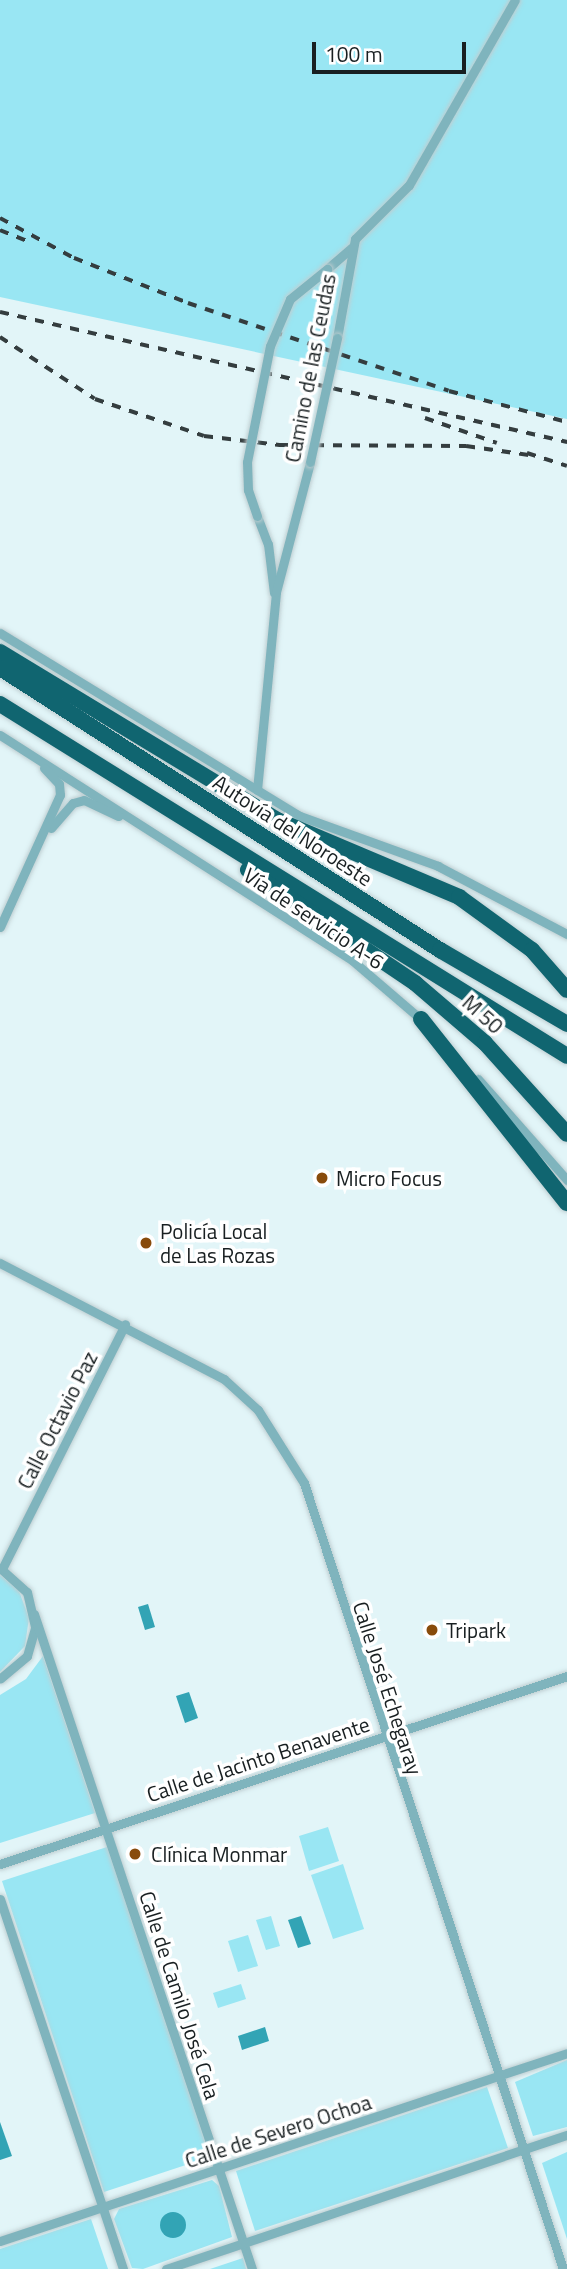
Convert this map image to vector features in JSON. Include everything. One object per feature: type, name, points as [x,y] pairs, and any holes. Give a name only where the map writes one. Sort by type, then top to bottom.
[{"type":"highway","points":[[0,652],[277,820],[459,897],[532,950],[565,987]]},
{"type":"highway","name":"Autovía del Noroeste","points":[[0,668],[440,950],[567,1024]]},
{"type":"highway","points":[[0,704],[567,1056]]},
{"type":"highway","name":"M 50","points":[[131,785],[149,806],[356,939],[485,1043],[567,1135]]},
{"type":"highway","points":[[421,1020],[559,1182],[567,1203]]},
{"type":"street","name":"Camino de las Ceudas","points":[[257,790],[275,601],[310,462],[337,338],[352,247],[359,233],[409,185],[515,0]]},
{"type":"street","points":[[275,601],[268,544],[248,490],[247,462],[270,346],[290,299],[352,247]]},
{"type":"street","points":[[0,633],[300,816],[438,866],[567,934]]},
{"type":"street","points":[[0,736],[53,775],[59,784],[60,795],[46,835],[0,927]]},
{"type":"street","name":"Vía de servicio A-6","points":[[0,736],[353,961],[421,1020]]},
{"type":"street","points":[[46,835],[73,803],[84,800],[229,881]]},
{"type":"street","points":[[559,1182],[567,1214]]},
{"type":"street","name":"Calle José Echegaray","points":[[0,1263],[206,1367],[258,1410],[304,1483],[385,1736],[563,2269]]},
{"type":"street","name":"Calle Octavio Paz","points":[[1,1569],[125,1324]]},
{"type":"street","name":"Calle de Camilo José Cela","points":[[1,1569],[20,1583],[34,1614],[252,2269]]},
{"type":"street","points":[[0,1679],[27,1656],[34,1614]]},
{"type":"street","name":"Calle de Jacinto Benavente","points":[[0,1864],[567,1676]]},
{"type":"street","points":[[0,1899],[123,2269]]},
{"type":"street","name":"Calle de Severo Ochoa","points":[[0,2241],[567,2053]]},
{"type":"street","points":[[166,2269],[567,2135]]},
{"type":"shaded area","points":[[0,0],[567,0],[567,419],[0,297]]},
{"type":"shaded area","points":[[0,1575],[19,1591],[29,1618],[25,1646],[0,1672]]},
{"type":"shaded area","points":[[148,1604],[155,1627],[145,1630],[138,1607]]},
{"type":"shaded area","points":[[43,1656],[95,1813],[0,1843],[0,1695],[26,1679]]},
{"type":"shaded area","points":[[189,1692],[198,1718],[185,1723],[176,1696]]},
{"type":"shaded area","points":[[328,1827],[339,1861],[309,1871],[299,1836]]},
{"type":"shaded area","points":[[107,1847],[210,2157],[104,2192],[2,1881]]},
{"type":"shaded area","points":[[343,1864],[364,1929],[333,1939],[311,1875]]},
{"type":"shaded area","points":[[271,1916],[280,1946],[266,1950],[256,1920]]},
{"type":"shaded area","points":[[301,1916],[311,1944],[298,1948],[288,1920]]},
{"type":"shaded area","points":[[248,1935],[258,1966],[238,1972],[228,1941]]},
{"type":"shaded area","points":[[241,1984],[246,1999],[218,2008],[213,1993]]},
{"type":"shaded area","points":[[265,2027],[269,2041],[242,2050],[238,2036]]},
{"type":"shaded area","points":[[567,2060],[567,2127],[533,2136],[515,2082]]},
{"type":"shaded area","points":[[487,2087],[508,2148],[255,2231],[236,2171]]},
{"type":"shaded area","points":[[0,2122],[12,2156],[0,2160]]},
{"type":"shaded area","points":[[567,2152],[567,2239],[542,2163]]},
{"type":"shaded area","points":[[212,2180],[219,2186],[232,2237],[143,2269],[132,2268],[114,2219],[119,2209]]},
{"type":"shaded area","points":[[173,2212],[182,2216],[186,2225],[182,2234],[173,2238],[164,2234],[160,2225],[164,2216]]},
{"type":"shaded area","points":[[91,2219],[108,2269],[0,2269],[0,2249]]},
{"type":"shaded area","points":[[243,2258],[246,2269],[210,2269]]},
{"type":"railway","points":[[0,218],[74,258],[188,303],[449,391],[567,422]]},
{"type":"railway","points":[[0,230],[27,241]]},
{"type":"railway","points":[[0,312],[567,442]]},
{"type":"railway","points":[[0,337],[95,399],[204,436],[279,445],[466,446],[535,456]]},
{"type":"railway","points":[[425,418],[497,443]]},
{"type":"railway","points":[[527,453],[567,466]]},
{"type":"place","name":"Micro Focus","points":[[322,1178]]},
{"type":"place","name":"Policía Local de Las Rozas","points":[[146,1243]]},
{"type":"place","name":"Tripark","points":[[432,1630]]},
{"type":"place","name":"Clínica Monmar","points":[[135,1854]]}]
